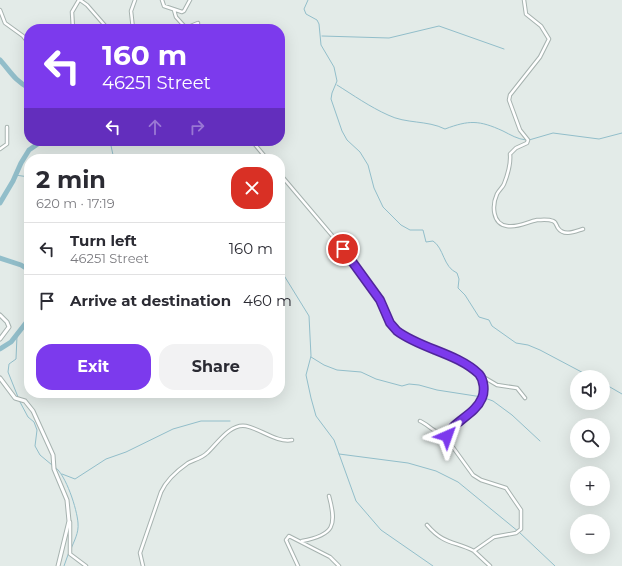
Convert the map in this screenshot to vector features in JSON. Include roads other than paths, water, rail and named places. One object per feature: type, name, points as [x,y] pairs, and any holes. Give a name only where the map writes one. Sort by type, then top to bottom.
[{"type":"street","points":[[73,24],[72,12],[80,0],[87,5],[104,24]]},
{"type":"street","points":[[132,24],[131,11],[135,0]]},
{"type":"street","points":[[162,0],[164,6],[179,12],[184,11],[190,0]]},
{"type":"street","points":[[524,0],[526,14],[543,28],[549,41],[510,95],[509,100],[520,130],[528,140],[527,143],[516,148],[510,154],[508,172],[504,184],[495,200],[495,217],[500,224],[507,226],[524,225],[538,220],[551,220],[555,222],[559,229],[564,232],[569,233],[583,229]]},
{"type":"street","points":[[0,10],[5,23],[24,37]]},
{"type":"street","points":[[174,10],[176,17],[182,24]]},
{"type":"street","points":[[0,149],[7,144],[6,127]]},
{"type":"street","points":[[256,146],[263,154]]},
{"type":"street","points":[[285,180],[352,259],[380,300],[393,327],[401,333],[461,363],[497,385],[517,388],[525,398]]},
{"type":"street","points":[[0,315],[6,320],[9,327],[0,339]]},
{"type":"street","points":[[420,421],[443,435],[448,434],[454,426],[472,412],[482,397],[484,386],[480,375]]},
{"type":"street","points":[[0,378],[15,398],[25,401],[35,414],[53,455],[54,469],[65,494],[71,530],[70,554],[86,566]]},
{"type":"street","points":[[143,566],[140,553],[161,492],[166,484],[182,469],[206,454],[230,431],[243,426],[266,432],[279,438],[292,440]]},
{"type":"street","points":[[448,434],[452,446],[473,475],[481,480],[504,486],[522,512],[522,526],[519,532],[494,537],[474,551]]},
{"type":"street","points":[[302,541],[320,537],[330,529],[333,516],[328,496]]},
{"type":"street","points":[[58,566],[69,517]]},
{"type":"street","points":[[427,526],[445,541],[474,551],[490,566]]},
{"type":"street","points":[[298,566],[287,538],[290,536],[330,557],[339,566]]},
{"type":"waterway","points":[[308,0],[304,9],[306,14],[317,20],[319,24],[321,45],[334,67],[337,81],[331,99],[342,131],[347,140],[360,152],[368,165],[374,188],[383,207],[401,225],[410,230],[423,230],[426,242],[433,241],[437,244],[446,262],[452,270],[457,273],[459,279],[458,288],[465,295],[479,317],[489,320],[492,326],[516,343],[528,345],[540,350],[578,370]]},
{"type":"waterway","points":[[322,36],[389,38],[439,26],[504,49]]},
{"type":"waterway","points":[[0,60],[16,79],[24,85]]},
{"type":"waterway","points":[[337,85],[362,101],[395,118],[431,124],[445,129],[461,124],[474,122],[480,123],[495,127],[517,138],[526,140]]},
{"type":"waterway","points":[[529,140],[553,133],[599,139],[622,133]]},
{"type":"waterway","points":[[27,154],[35,146]]},
{"type":"waterway","points":[[111,146],[113,154]]},
{"type":"waterway","points":[[0,203],[24,158]]},
{"type":"waterway","points":[[15,175],[24,176]]},
{"type":"waterway","points":[[0,258],[24,267]]},
{"type":"waterway","points":[[285,277],[309,316],[311,356],[306,375],[316,416],[334,440],[356,501],[381,530],[433,566]]},
{"type":"waterway","points":[[0,349],[11,342],[24,325]]},
{"type":"waterway","points":[[17,336],[16,359],[9,364],[8,372],[18,397]]},
{"type":"waterway","points":[[311,357],[324,365],[337,370],[361,372],[376,379],[402,386],[409,384],[419,385],[437,390],[482,397],[493,401],[512,415],[540,441]]},
{"type":"waterway","points":[[610,387],[622,394]]},
{"type":"waterway","points":[[20,402],[28,417],[34,422],[37,430],[35,446],[40,455],[52,465]]},
{"type":"waterway","points":[[62,474],[75,479],[106,459],[126,452],[173,429],[201,421],[230,421]]},
{"type":"waterway","points":[[339,454],[408,463],[436,471],[458,482],[519,532],[555,566]]},
{"type":"waterway","points":[[55,467],[67,485],[77,517],[78,530],[71,549]]},
{"type":"waterway","points":[[64,566],[69,552]]}]
